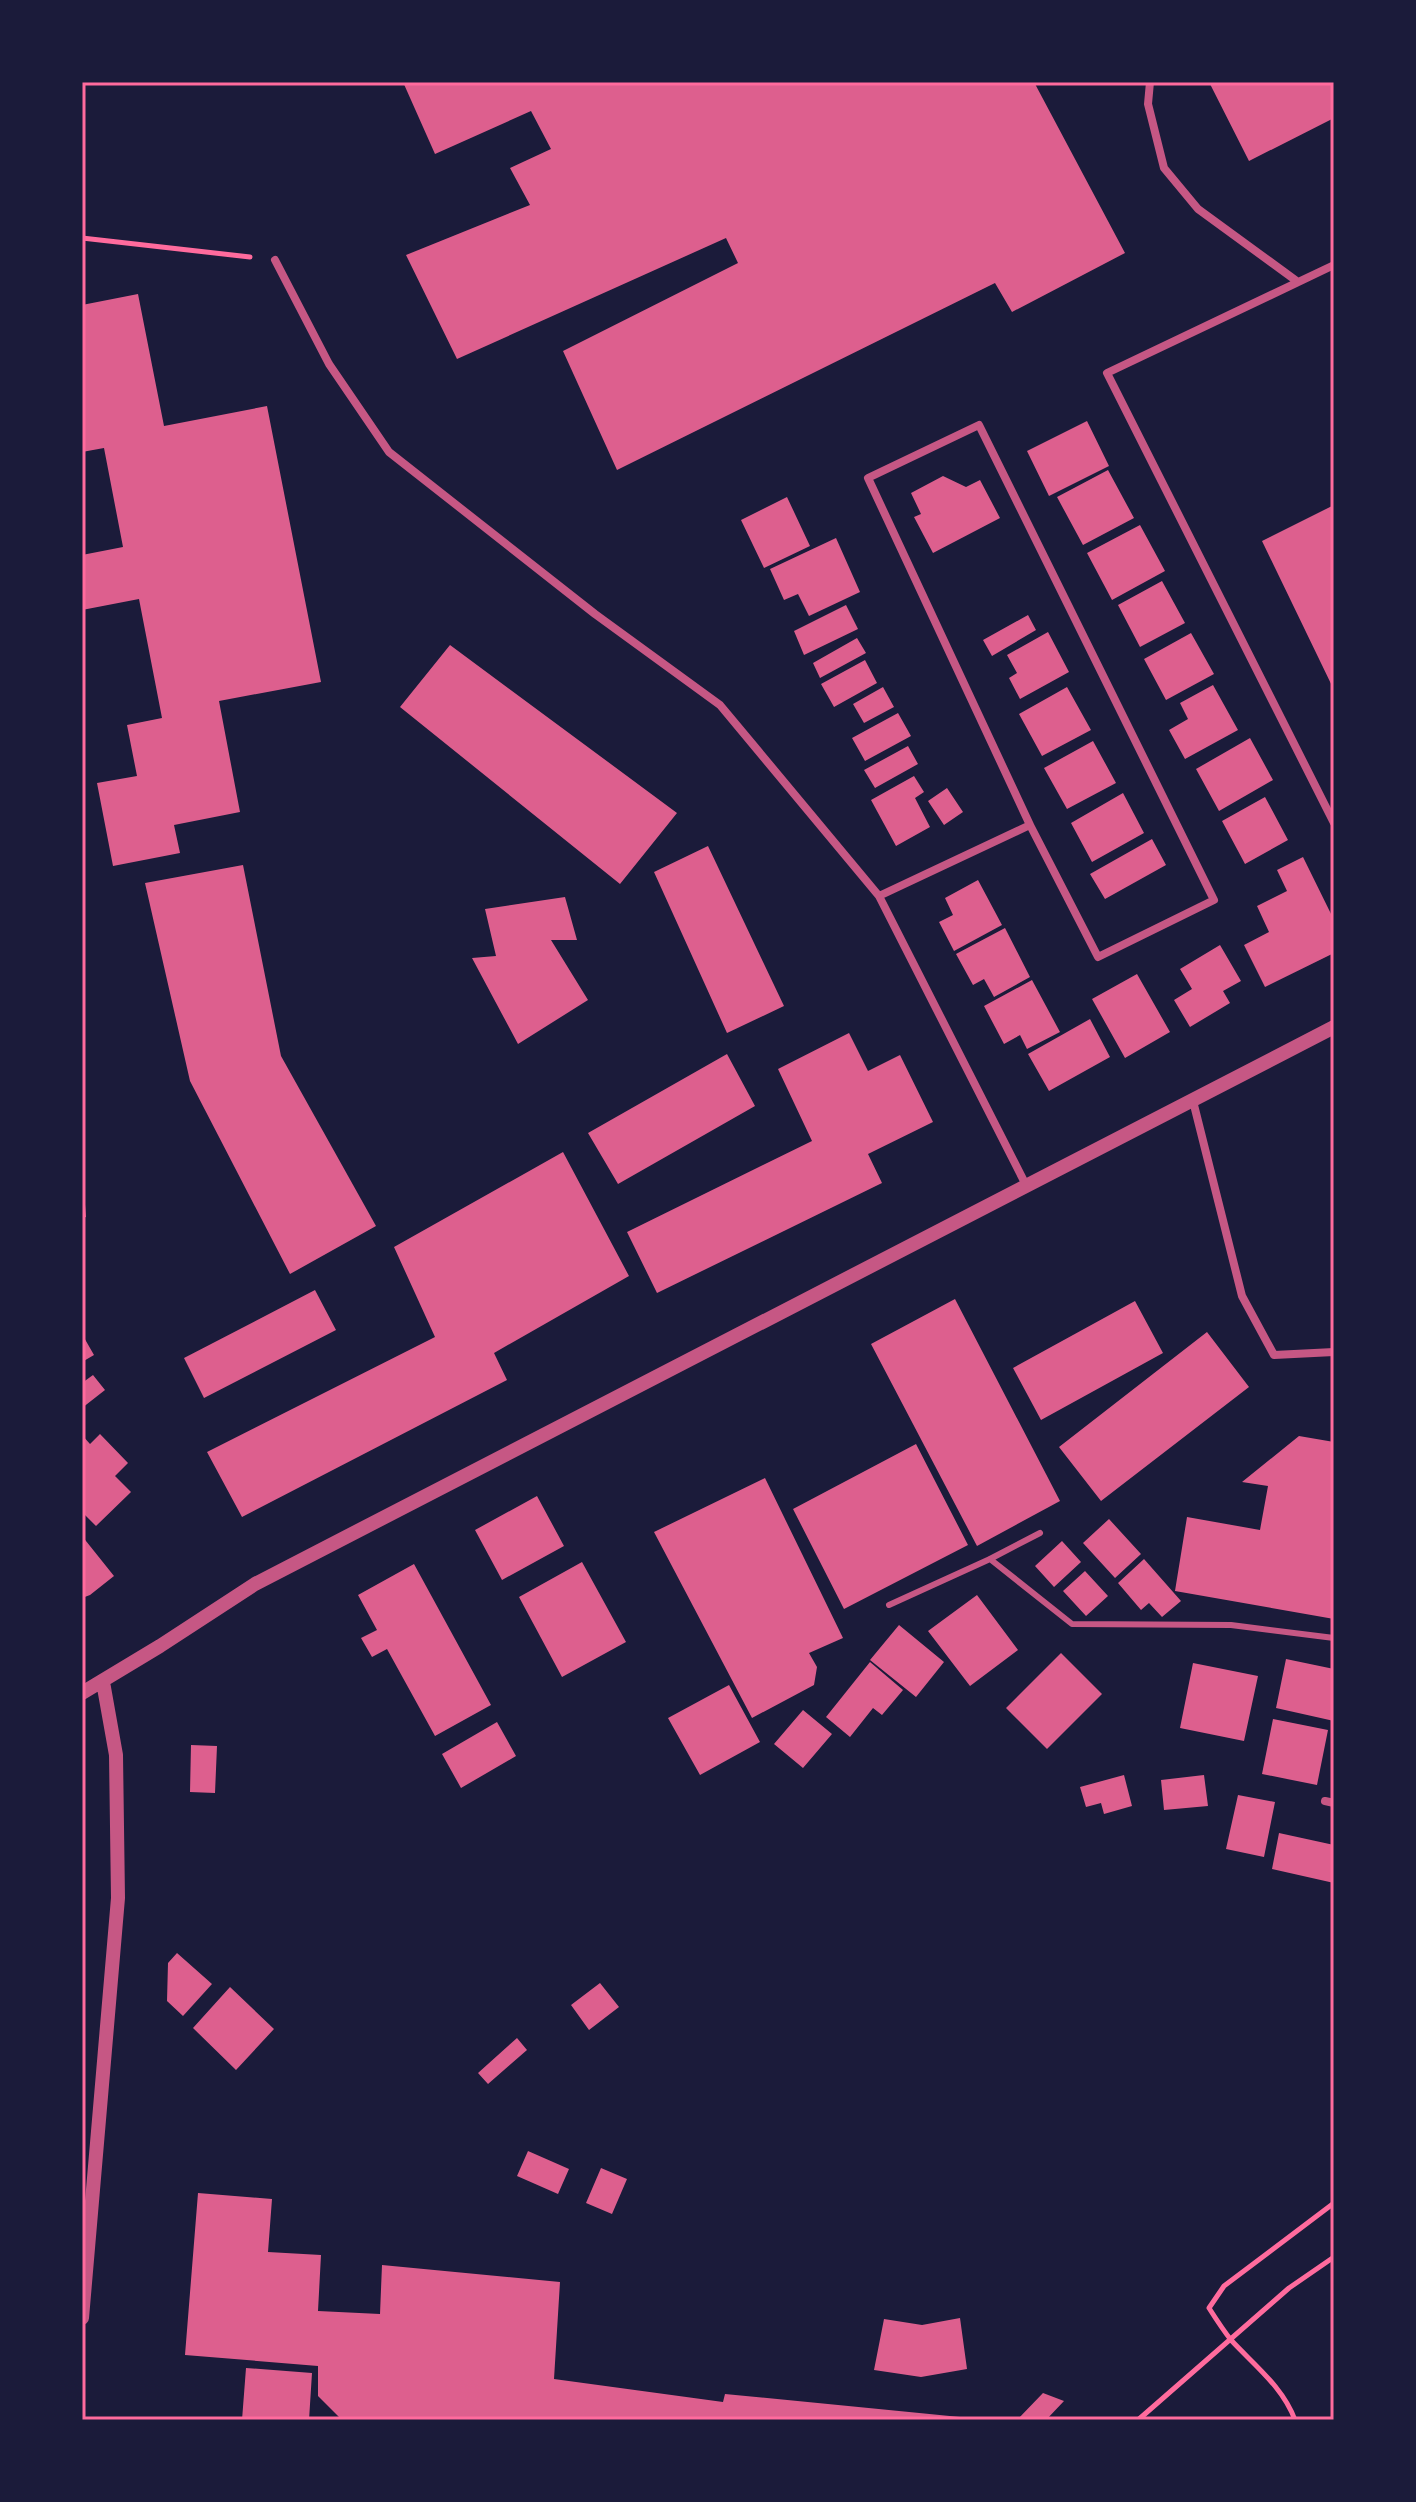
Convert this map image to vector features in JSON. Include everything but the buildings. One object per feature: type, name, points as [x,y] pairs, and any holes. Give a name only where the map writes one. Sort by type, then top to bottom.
[{"type":"street","points":[[1150,82],[1148,104],[1164,168],[1198,209],[1298,282]]},
{"type":"street","points":[[275,260],[329,364],[389,452],[595,614],[720,705],[879,896],[1026,1185]]},
{"type":"street","points":[[1334,265],[1107,373],[1334,823]]},
{"type":"street","points":[[979,425],[1214,900],[1098,957],[1030,825],[868,478],[979,425]]},
{"type":"street","points":[[879,896],[1030,825]]},
{"type":"street","points":[[82,1693],[255,1584],[1334,1027]]},
{"type":"street","points":[[1193,1101],[1242,1296],[1274,1355],[1334,1352]]},
{"type":"street","points":[[82,2318],[85,2245],[118,1898],[116,1755],[103,1682]]},
{"type":"lane","points":[[889,1605],[1040,1533]]},
{"type":"lane","points":[[990,1559],[1072,1624],[1231,1625],[1334,1638]]},
{"type":"path","points":[[82,238],[275,260]]},
{"type":"path","points":[[1295,2420],[1291,2409],[1262,2370],[1230,2339],[1209,2308],[1224,2286],[1334,2203]]},
{"type":"path","points":[[1138,2420],[1289,2288],[1334,2257]]}]
